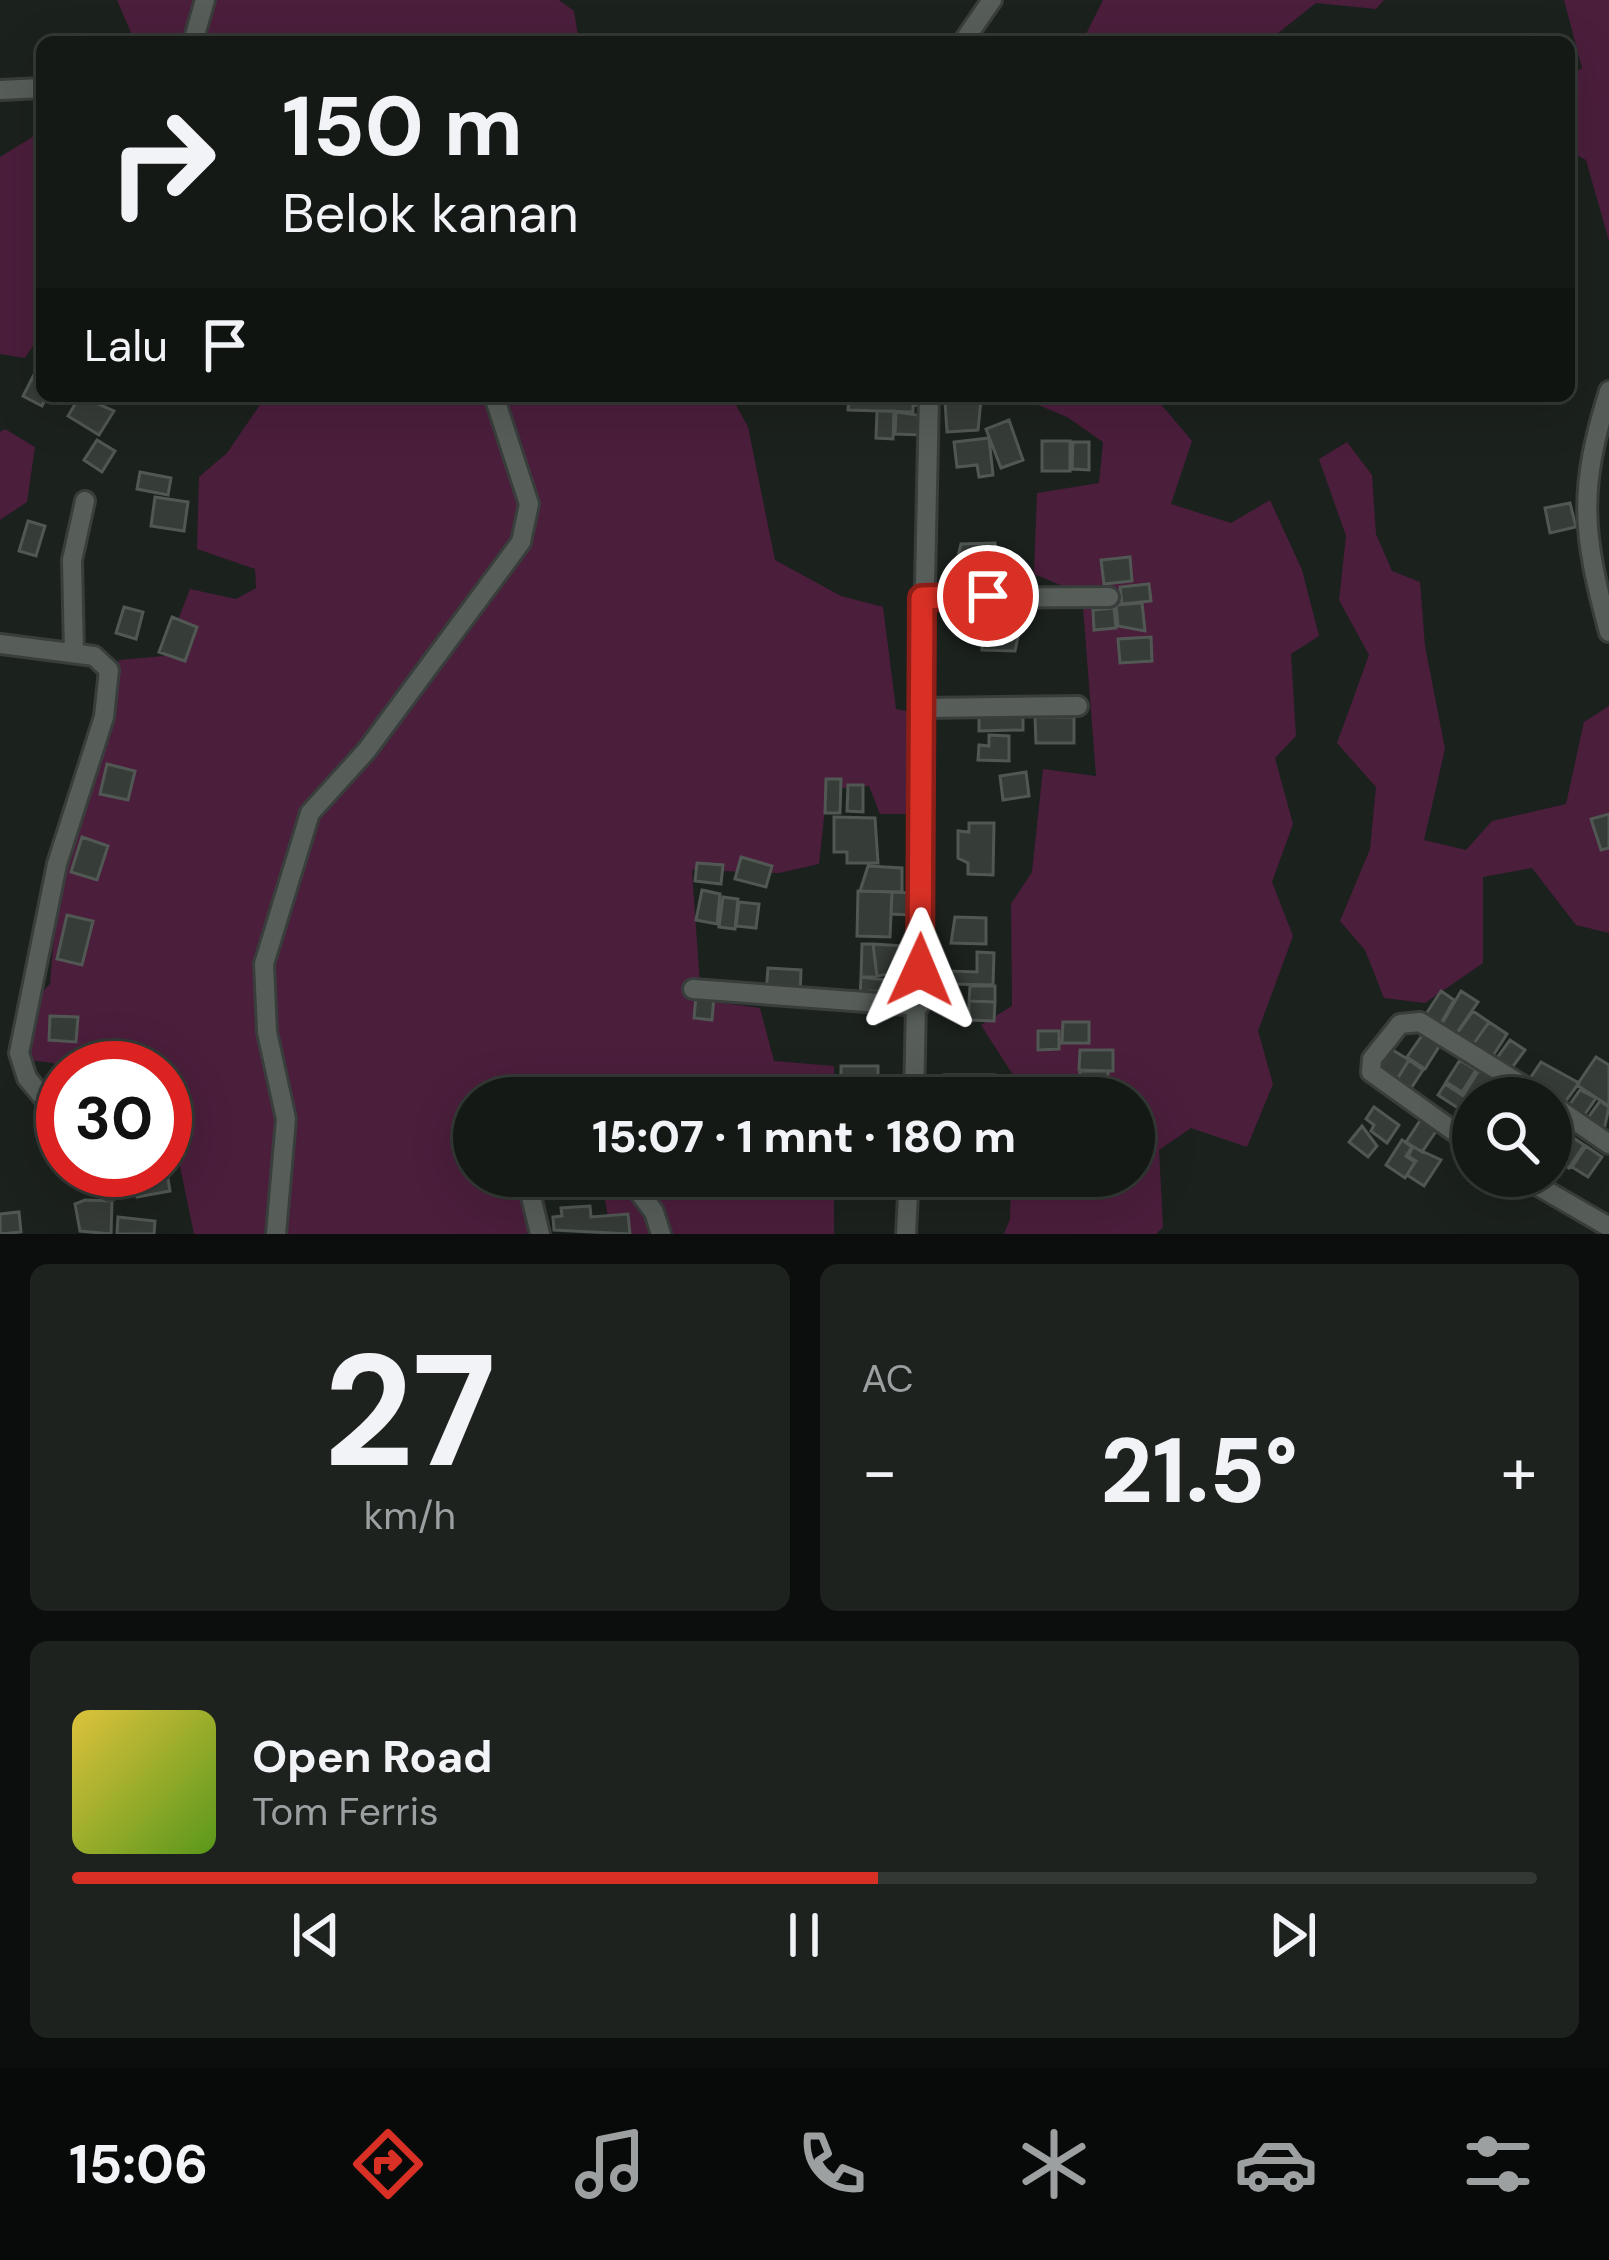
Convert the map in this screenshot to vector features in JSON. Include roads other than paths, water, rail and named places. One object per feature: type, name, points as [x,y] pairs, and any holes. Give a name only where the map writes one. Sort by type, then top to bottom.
[{"type":"street","points":[[195,36],[205,0]]},
{"type":"street","points":[[967,36],[992,0]]},
{"type":"street","points":[[0,90],[36,88]]},
{"type":"street","points":[[1609,391],[1588,465],[1584,512],[1609,632]]},
{"type":"street","points":[[276,1234],[286,1119],[267,1032],[264,964],[310,812],[367,750],[521,542],[529,504],[496,402]]},
{"type":"street","points":[[915,1077],[929,402]]},
{"type":"street","points":[[74,653],[72,560],[85,501]]},
{"type":"street","points":[[922,598],[1109,597]]},
{"type":"street","points":[[0,644],[74,653],[106,664],[108,696],[58,864],[20,1053],[27,1078],[36,1089]]},
{"type":"street","points":[[922,708],[1078,706]]},
{"type":"street","points":[[693,989],[919,1006]]},
{"type":"street","points":[[1452,1130],[1371,1072],[1372,1059],[1400,1024],[1420,1022],[1509,1077]]},
{"type":"street","points":[[1572,1118],[1609,1144]]},
{"type":"street","points":[[531,1197],[540,1234]]},
{"type":"street","points":[[643,1197],[661,1234]]},
{"type":"street","points":[[906,1234],[908,1197]]},
{"type":"street","points":[[1557,1197],[1609,1227]]}]
